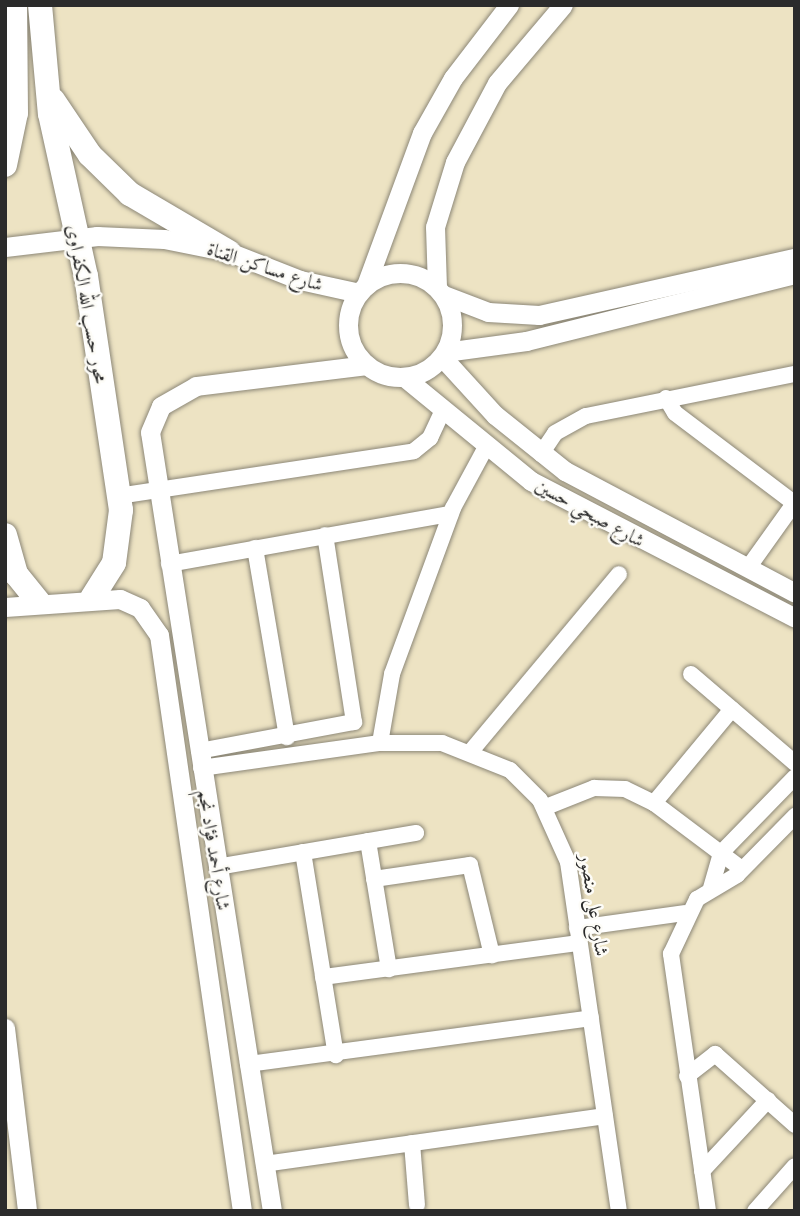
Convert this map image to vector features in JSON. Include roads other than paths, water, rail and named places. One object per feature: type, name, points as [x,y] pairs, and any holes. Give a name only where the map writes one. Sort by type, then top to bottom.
[{"type":"main road","points":[[5,165],[16,113],[15,5]]},
{"type":"main road","name":"محور حسب الله الكفراوى","points":[[40,5],[46,85],[76,237],[118,496],[118,550],[92,597]]},
{"type":"main road","points":[[46,85],[109,175],[152,211],[229,252]]},
{"type":"main road","points":[[5,535],[16,574],[38,602]]},
{"type":"street","points":[[366,365],[349,336],[363,289],[422,132],[453,78],[509,5]]},
{"type":"street","points":[[443,354],[452,329],[440,291],[435,227],[455,162],[497,83],[563,5]]},
{"type":"street","name":"شارع مساكن القناة","points":[[5,247],[76,237],[164,239],[229,252],[300,280],[363,289]]},
{"type":"street","points":[[363,289],[407,273],[488,312],[539,315],[795,258]]},
{"type":"street","points":[[157,490],[150,432],[171,397],[196,386],[366,365],[404,377],[443,354],[507,345],[795,274]]},
{"type":"street","name":"شارع صبحي حسين","points":[[443,354],[475,397],[541,454],[591,487],[795,593]]},
{"type":"street","points":[[541,454],[574,421],[666,398],[795,374]]},
{"type":"street","name":"شارع صبحي حسين","points":[[404,377],[486,447],[555,495],[795,618]]},
{"type":"street","points":[[666,398],[672,411],[794,503],[748,568]]},
{"type":"street","points":[[118,496],[414,451],[430,438],[443,410]]},
{"type":"street","points":[[380,743],[392,674],[451,514],[486,447]]},
{"type":"street","name":"شارع أحمد فؤاد نجم","points":[[157,490],[272,1211]]},
{"type":"street","points":[[169,564],[451,514]]},
{"type":"street","points":[[200,759],[355,719],[325,535]]},
{"type":"street","points":[[255,548],[286,737]]},
{"type":"street","points":[[472,750],[619,574]]},
{"type":"street","name":"شارع أحمد فؤاد نجم","points":[[5,607],[92,597],[131,602],[159,635],[242,1211]]},
{"type":"street","points":[[691,674],[795,763]]},
{"type":"street","points":[[653,803],[732,709]]},
{"type":"street","name":"شارع على منصور","points":[[200,759],[380,743],[442,743],[472,750],[510,770],[545,807],[568,862],[619,1211]]},
{"type":"street","points":[[711,888],[721,853],[795,777]]},
{"type":"street","points":[[545,807],[602,787],[653,803],[742,869]]},
{"type":"street","points":[[708,1211],[671,954],[685,913],[711,888],[742,869],[795,816]]},
{"type":"street","points":[[217,867],[416,833]]},
{"type":"street","points":[[368,841],[389,968]]},
{"type":"street","points":[[303,852],[336,1055]]},
{"type":"street","points":[[374,879],[470,865],[492,954]]},
{"type":"street","points":[[323,977],[492,954],[685,913]]},
{"type":"street","points":[[248,1065],[591,1018]]},
{"type":"street","points":[[5,1028],[27,1211]]},
{"type":"street","points":[[687,1076],[715,1054],[795,1125]]},
{"type":"street","points":[[702,1171],[768,1100]]},
{"type":"street","points":[[264,1164],[605,1116]]},
{"type":"street","points":[[412,1143],[417,1205]]},
{"type":"street","points":[[755,1211],[795,1166]]}]
